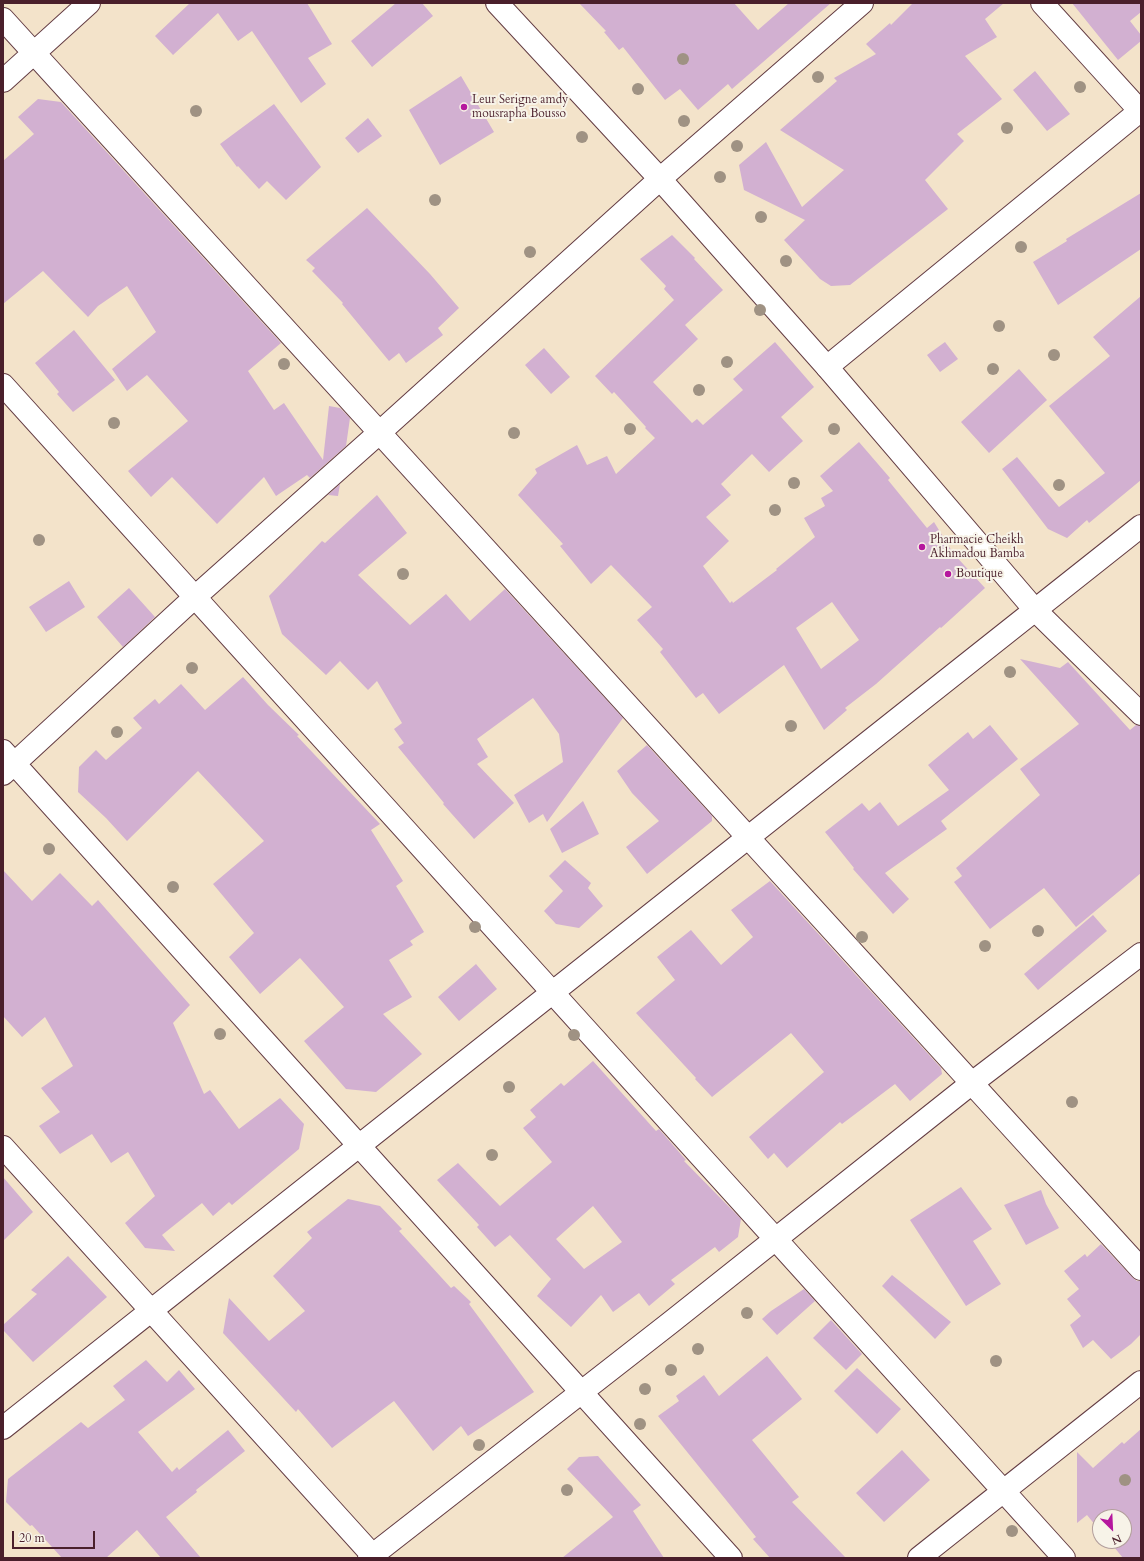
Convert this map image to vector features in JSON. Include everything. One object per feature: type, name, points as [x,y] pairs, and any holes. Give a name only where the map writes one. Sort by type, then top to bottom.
[{"type":"street","points":[[3,81],[89,3]]},
{"type":"street","points":[[497,3],[660,179],[827,367],[1036,610],[1141,714]]},
{"type":"street","points":[[731,1558],[359,1145],[7,763],[379,433],[660,179],[862,3]]},
{"type":"street","points":[[827,367],[1141,111],[1042,3]]},
{"type":"street","points":[[3,19],[1141,1269]]},
{"type":"street","points":[[3,384],[1064,1558]]},
{"type":"street","points":[[3,1428],[1141,526]]},
{"type":"street","points":[[3,1147],[372,1557],[580,1391],[776,1239],[972,1083],[1141,954]]},
{"type":"street","points":[[919,1558],[1141,1382]]},
{"type":"building","points":[[190,3],[307,3],[332,44],[308,58],[326,84],[301,103],[252,31],[238,41],[218,13],[173,55],[155,36]]},
{"type":"building","points":[[396,3],[422,3],[433,16],[372,67],[351,41]]},
{"type":"building","points":[[579,3],[734,3],[758,30],[789,3],[831,3],[732,89],[728,84],[698,110],[680,89],[665,100],[623,47],[619,50],[604,32],[606,31]]},
{"type":"building","points":[[913,3],[1004,3],[985,19],[997,37],[965,56],[1002,99],[957,134],[964,141],[925,180],[948,209],[850,285],[831,286],[820,279],[784,240],[805,220],[744,190],[739,165],[766,142],[802,207],[844,170],[780,130],[837,81],[834,78],[876,54],[866,44],[890,23],[891,25]]},
{"type":"building","points":[[1072,3],[1141,3],[1141,12],[1130,21],[1141,35],[1141,41],[1118,60]]},
{"type":"building","points":[[1035,71],[1070,114],[1047,131],[1013,90]]},
{"type":"building","points":[[461,76],[494,132],[440,165],[409,110]]},
{"type":"building","points":[[38,99],[61,102],[281,343],[248,371],[274,410],[284,403],[323,460],[329,406],[340,408],[350,418],[346,446],[310,478],[307,475],[276,496],[264,477],[217,524],[172,477],[151,497],[128,471],[188,421],[147,375],[127,391],[112,369],[156,332],[127,286],[98,306],[88,317],[43,271],[3,304],[3,161],[34,134],[18,117]]},
{"type":"building","points":[[274,104],[321,167],[286,200],[267,181],[259,189],[238,166],[237,167],[220,144]]},
{"type":"building","points":[[368,118],[382,136],[358,153],[345,138]]},
{"type":"building","points":[[1141,193],[1141,249],[1058,305],[1033,262],[1067,241],[1066,239]]},
{"type":"building","points":[[367,208],[430,274],[459,308],[438,328],[443,335],[406,363],[399,353],[389,361],[342,304],[343,303],[312,271],[315,268],[306,260]]},
{"type":"building","points":[[672,235],[695,258],[694,259],[723,290],[685,325],[698,339],[653,382],[692,423],[697,419],[703,425],[743,390],[733,379],[775,342],[814,387],[781,417],[803,441],[769,472],[752,454],[721,484],[731,495],[706,517],[729,541],[703,566],[730,603],[732,601],[733,603],[777,570],[776,569],[815,537],[804,518],[825,506],[821,498],[833,491],[820,476],[859,442],[890,478],[888,480],[927,528],[934,522],[953,553],[985,588],[876,684],[845,708],[847,710],[824,730],[784,665],[719,714],[703,693],[696,698],[660,652],[663,649],[637,620],[652,607],[611,565],[591,584],[560,546],[563,544],[518,495],[537,473],[535,469],[577,445],[587,465],[607,456],[616,474],[655,438],[614,392],[612,394],[595,376],[674,300],[664,289],[666,286],[640,259]],"holes":[[[832,602],[859,640],[821,669],[796,628]]]},
{"type":"building","points":[[1141,296],[1141,480],[1089,523],[1087,520],[1067,538],[1048,529],[1002,469],[1017,457],[1059,507],[1105,473],[1049,406],[1110,356],[1093,337]]},
{"type":"building","points":[[74,330],[115,380],[73,412],[57,394],[59,392],[35,363]]},
{"type":"building","points":[[945,342],[958,359],[940,372],[927,355]]},
{"type":"building","points":[[544,348],[570,377],[551,394],[525,365]]},
{"type":"building","points":[[1019,369],[1047,400],[989,453],[961,422]]},
{"type":"building","points":[[340,484],[338,496],[328,495]]},
{"type":"building","points":[[377,495],[407,533],[358,575],[410,625],[446,594],[470,621],[505,589],[623,718],[547,822],[543,814],[529,823],[514,795],[563,762],[559,734],[533,698],[477,739],[488,757],[477,764],[514,803],[474,839],[443,804],[444,803],[398,747],[404,743],[394,729],[402,723],[377,681],[368,690],[340,661],[326,675],[282,634],[269,596],[322,541],[325,543]]},
{"type":"building","points":[[69,581],[85,607],[46,632],[29,607]]},
{"type":"building","points":[[129,588],[155,617],[123,647],[97,617]]},
{"type":"building","points":[[1020,659],[1060,668],[1068,662],[1130,730],[1136,725],[1141,726],[1141,873],[1076,927],[1044,888],[990,929],[954,882],[962,876],[956,868],[1040,795],[1020,769],[1079,724]]},
{"type":"building","points":[[243,677],[268,705],[299,735],[297,736],[380,824],[371,830],[403,881],[396,886],[424,932],[410,941],[413,945],[389,960],[412,997],[383,1014],[422,1054],[376,1092],[346,1089],[304,1041],[344,1007],[300,958],[260,994],[229,957],[254,933],[213,884],[264,841],[198,771],[127,841],[106,818],[78,792],[79,767],[96,750],[106,760],[142,728],[133,718],[155,699],[159,704],[181,684],[205,710]]},
{"type":"building","points":[[990,725],[1018,759],[941,821],[947,829],[885,873],[909,899],[893,914],[853,869],[854,868],[825,832],[862,803],[869,811],[880,802],[898,826],[949,790],[928,765],[968,732],[973,739]]},
{"type":"building","points":[[647,745],[712,816],[712,821],[647,874],[626,847],[659,821],[632,793],[617,771]]},
{"type":"building","points":[[583,801],[599,834],[562,853],[550,829]]},
{"type":"building","points":[[565,860],[591,883],[588,888],[603,906],[579,928],[556,924],[544,911],[563,891],[549,876]]},
{"type":"building","points":[[3,870],[32,901],[60,873],[92,906],[98,900],[190,1005],[173,1023],[204,1094],[210,1090],[239,1129],[280,1098],[304,1124],[299,1149],[232,1205],[229,1202],[213,1216],[202,1203],[162,1235],[175,1251],[145,1248],[125,1223],[155,1196],[128,1152],[111,1163],[92,1134],[60,1154],[39,1126],[60,1112],[41,1088],[73,1066],[45,1017],[22,1037],[3,1016]]},
{"type":"building","points":[[770,881],[941,1068],[942,1074],[910,1101],[895,1084],[842,1124],[840,1122],[787,1168],[774,1153],[768,1159],[749,1137],[824,1072],[791,1033],[712,1097],[636,1013],[675,980],[657,957],[691,930],[721,965],[753,937],[731,910]]},
{"type":"building","points":[[1093,915],[1107,931],[1038,990],[1024,974]]},
{"type":"building","points":[[476,964],[497,989],[459,1021],[438,997]]},
{"type":"building","points":[[593,1061],[656,1131],[659,1129],[686,1160],[684,1161],[741,1219],[738,1237],[719,1252],[715,1247],[671,1280],[675,1284],[649,1306],[639,1293],[613,1312],[601,1295],[571,1327],[537,1296],[551,1279],[510,1235],[495,1247],[477,1227],[479,1225],[437,1180],[458,1163],[500,1206],[552,1162],[523,1128],[536,1117],[530,1110],[561,1083],[564,1086]],"holes":[[[593,1206],[622,1242],[584,1269],[556,1239]]]},
{"type":"building","points":[[3,1177],[33,1212],[3,1241]]},
{"type":"building","points":[[961,1187],[992,1229],[973,1241],[1001,1284],[966,1306],[910,1220]]},
{"type":"building","points":[[1041,1190],[1046,1204],[1059,1228],[1026,1245],[1004,1205]]},
{"type":"building","points":[[348,1199],[380,1206],[402,1229],[399,1231],[451,1288],[454,1286],[471,1302],[469,1304],[534,1392],[468,1436],[461,1426],[433,1451],[394,1401],[332,1448],[298,1409],[296,1412],[223,1333],[229,1298],[269,1341],[305,1311],[273,1276],[312,1238],[307,1232]]},
{"type":"building","points":[[1101,1244],[1132,1277],[1137,1281],[1141,1281],[1141,1334],[1131,1344],[1111,1359],[1093,1340],[1083,1348],[1070,1325],[1081,1316],[1067,1299],[1079,1289],[1064,1271],[1085,1254],[1087,1257]]},
{"type":"building","points":[[68,1256],[107,1297],[33,1362],[3,1330],[3,1325],[37,1294],[31,1290]]},
{"type":"building","points":[[892,1275],[951,1322],[935,1339],[882,1286]]},
{"type":"building","points":[[804,1289],[815,1301],[777,1335],[762,1319],[771,1311]]},
{"type":"building","points":[[831,1320],[862,1354],[846,1370],[813,1338]]},
{"type":"building","points":[[767,1356],[802,1399],[752,1440],[799,1497],[792,1502],[846,1558],[770,1558],[753,1539],[756,1537],[658,1416],[679,1401],[676,1396],[704,1375],[719,1396]]},
{"type":"building","points":[[146,1360],[167,1382],[179,1370],[195,1389],[138,1432],[172,1472],[177,1467],[179,1470],[228,1430],[245,1451],[196,1490],[197,1492],[166,1517],[201,1558],[161,1558],[137,1530],[106,1558],[62,1558],[32,1525],[30,1526],[6,1502],[8,1479],[81,1422],[88,1428],[125,1400],[113,1386]]},
{"type":"building","points":[[857,1368],[901,1409],[877,1434],[834,1391]]},
{"type":"building","points":[[1141,1429],[1141,1558],[1123,1558],[1116,1549],[1132,1549],[1132,1509],[1092,1509],[1092,1521],[1087,1515],[1077,1523],[1077,1452],[1093,1468],[1122,1442],[1124,1444]]},
{"type":"building","points":[[902,1450],[930,1480],[884,1522],[856,1493]]},
{"type":"building","points":[[598,1456],[641,1505],[633,1511],[664,1558],[562,1558],[613,1517],[567,1469],[579,1457]]},
{"type":"place","name":"Leur Serigne amdy mousrapha Bousso","points":[[464,107]]},
{"type":"place","name":"Pharmacie Cheikh Akhmadou Bamba","points":[[922,547]]},
{"type":"place","name":"Boutique","points":[[948,574]]}]
